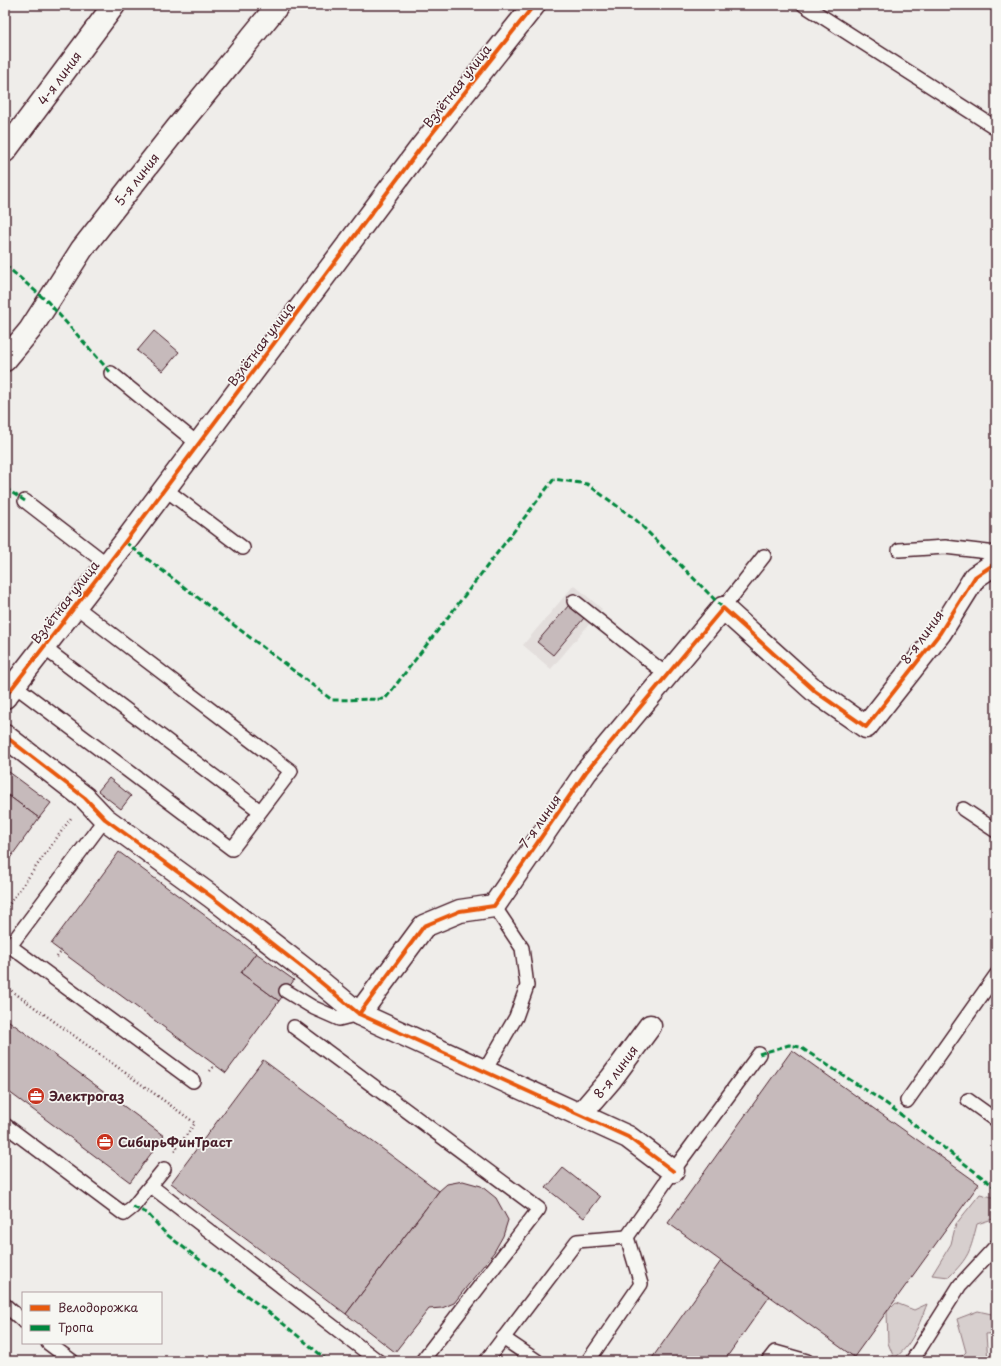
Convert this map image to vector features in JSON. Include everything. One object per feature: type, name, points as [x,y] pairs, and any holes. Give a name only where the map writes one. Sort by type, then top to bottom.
[{"type":"street","name":"4-я линия","points":[[5,151],[114,5]]},
{"type":"street","name":"5-я линия","points":[[5,360],[30,330],[82,249],[177,128],[278,5]]},
{"type":"street","name":"Взлётная улица","points":[[8,692],[108,565],[420,150],[534,5]]},
{"type":"street","name":"8-я линия","points":[[723,608],[816,692],[866,727],[940,633],[975,577],[996,563]]},
{"type":"street","name":"7-я линия","points":[[494,906],[586,772],[723,608]]},
{"type":"street","points":[[5,736],[85,798],[105,818],[212,897],[312,975],[359,1014],[628,1137],[673,1171]]},
{"type":"street","points":[[359,1014],[424,926],[460,911],[494,906]]},
{"type":"street","name":"8-я линия","points":[[580,1115],[611,1079],[650,1026]]},
{"type":"lane","points":[[804,5],[996,128]]},
{"type":"lane","points":[[111,373],[198,444]]},
{"type":"lane","points":[[165,489],[243,548]]},
{"type":"lane","points":[[25,501],[108,565]]},
{"type":"lane","points":[[899,550],[945,547],[996,553]]},
{"type":"lane","points":[[723,608],[764,556]]},
{"type":"lane","points":[[574,601],[667,675]]},
{"type":"lane","points":[[8,692],[232,849],[291,771],[75,606]]},
{"type":"lane","points":[[43,647],[260,811]]},
{"type":"lane","points":[[964,809],[996,831]]},
{"type":"lane","points":[[105,818],[10,946],[193,1081]]},
{"type":"lane","points":[[484,1072],[516,1017],[527,986],[522,948],[494,906]]},
{"type":"lane","points":[[907,1102],[994,983]]},
{"type":"lane","points":[[286,991],[314,1008],[339,1019],[359,1014]]},
{"type":"lane","points":[[294,1027],[539,1209],[422,1361]]},
{"type":"lane","points":[[627,1237],[673,1171],[759,1054]]},
{"type":"lane","points":[[968,1100],[996,1120]]},
{"type":"lane","points":[[5,1125],[124,1214],[133,1207],[164,1169]]},
{"type":"lane","points":[[151,1186],[378,1361]]},
{"type":"lane","points":[[486,1361],[577,1241],[627,1237]]},
{"type":"lane","points":[[588,1361],[640,1284],[627,1237]]},
{"type":"lane","points":[[912,1361],[960,1285],[996,1246]]},
{"type":"lane","points":[[5,1305],[22,1320]]},
{"type":"lane","points":[[503,1338],[537,1361]]},
{"type":"lane","points":[[49,1344],[72,1361]]},
{"type":"lane","points":[[768,1361],[775,1352],[807,1361]]},
{"type":"path","points":[[5,910],[85,798]]},
{"type":"path","points":[[57,957],[61,952]]},
{"type":"path","points":[[5,986],[195,1123],[174,1152],[169,1154]]},
{"type":"path","points":[[210,1070],[214,1065]]},
{"type":"shaded area","points":[[574,585],[602,609],[551,669],[523,645]]},
{"type":"shaded area","points":[[980,1194],[996,1198],[996,1218],[977,1224],[968,1254],[949,1277],[932,1275],[951,1244],[956,1224]]},
{"type":"shaded area","points":[[896,1303],[914,1310],[927,1304],[910,1341],[900,1354],[894,1358],[888,1343],[887,1312]]},
{"type":"shaded area","points":[[978,1311],[996,1315],[996,1333],[986,1334],[988,1361],[957,1361],[966,1352],[957,1319]]},
{"type":"building","points":[[154,331],[179,352],[163,371],[137,351]]},
{"type":"building","points":[[569,605],[584,618],[553,655],[537,642]]},
{"type":"building","points":[[5,769],[51,803],[39,818],[5,793]]},
{"type":"building","points":[[109,778],[131,796],[121,809],[98,791]]},
{"type":"building","points":[[5,793],[39,818],[5,865]]},
{"type":"building","points":[[119,852],[256,953],[241,973],[279,1001],[226,1073],[51,944]]},
{"type":"building","points":[[256,953],[294,980],[279,1001],[241,973]]},
{"type":"building","points":[[5,1018],[164,1136],[130,1182],[5,1089]]},
{"type":"building","points":[[792,1050],[979,1184],[854,1357],[668,1223]]},
{"type":"building","points":[[263,1060],[439,1191],[346,1314],[171,1183]]},
{"type":"building","points":[[563,1168],[600,1197],[584,1218],[546,1188]]},
{"type":"building","points":[[463,1181],[481,1186],[496,1198],[508,1220],[503,1236],[494,1252],[454,1303],[442,1308],[429,1309],[395,1352],[346,1314],[439,1191],[447,1184]]},
{"type":"building","points":[[721,1261],[770,1296],[724,1361],[650,1361]]},
{"type":"marked path","points":[[5,265],[48,302],[111,373]]},
{"type":"marked path","points":[[125,542],[332,700],[385,699],[554,479],[587,484],[635,519],[723,608]]},
{"type":"marked path","points":[[5,488],[25,501]]},
{"type":"marked path","points":[[759,1054],[789,1045],[800,1047],[887,1104],[996,1188]]},
{"type":"marked path","points":[[133,1207],[147,1213],[166,1234],[280,1321],[328,1361]]},
{"type":"cycle path","points":[[5,697],[125,542],[419,150],[534,5]]},
{"type":"cycle path","points":[[359,1014],[424,926],[460,911],[494,906],[586,772],[723,608],[816,692],[866,727],[940,633],[975,577],[996,563]]},
{"type":"cycle path","points":[[5,736],[85,798],[105,819],[212,897],[312,975],[359,1014],[628,1137],[673,1171]]},
{"type":"place","name":"Электрогаз","points":[[36,1096]]},
{"type":"place","name":"СибирьФинТраст","points":[[105,1142]]}]
